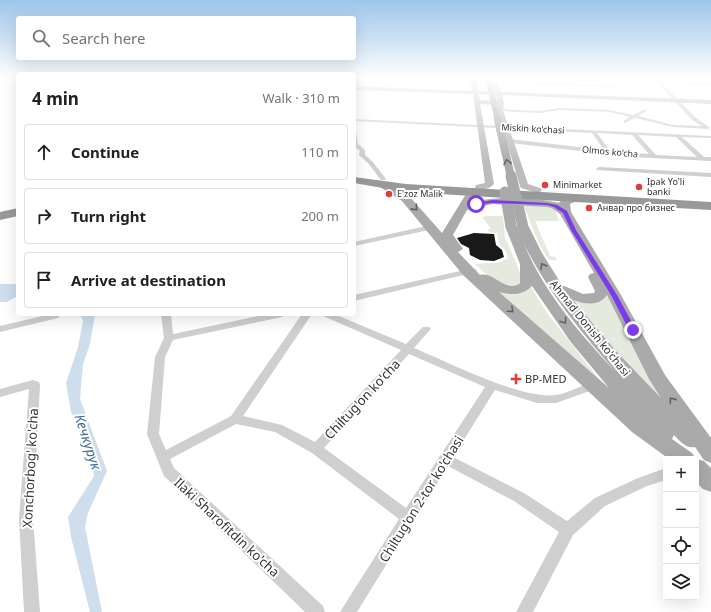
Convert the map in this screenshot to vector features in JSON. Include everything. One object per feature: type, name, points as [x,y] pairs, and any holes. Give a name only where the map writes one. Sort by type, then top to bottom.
[{"type":"highway","points":[[356,175],[385,181]]},
{"type":"highway","points":[[356,180],[385,181],[479,190],[711,199]]},
{"type":"highway","points":[[538,193],[575,198],[711,206]]},
{"type":"highway","points":[[0,211],[16,207]]},
{"type":"highway","points":[[0,216],[16,212]]},
{"type":"main road","name":"Ahmad Donish ko'chasi","points":[[488,107],[517,226],[532,247],[554,285],[606,351],[623,370],[711,459]]},
{"type":"main road","name":"Ahmad Donish ko'chasi","points":[[494,107],[517,226],[517,242],[526,262],[601,380],[683,456]]},
{"type":"main road","points":[[385,181],[406,199],[431,227],[443,244],[471,271],[601,380],[638,426],[682,456]]},
{"type":"main road","points":[[479,190],[470,196],[449,232],[448,237],[471,271],[497,286],[508,290],[516,290],[527,284],[526,262]]},
{"type":"main road","points":[[538,193],[552,200],[574,230],[614,295],[658,379],[711,454]]},
{"type":"main road","points":[[554,285],[568,294],[582,298],[595,298],[602,292],[600,286],[568,234],[560,209],[564,202],[575,198]]},
{"type":"main road","points":[[443,244],[442,237],[444,233],[457,212],[463,208],[492,201],[560,209]]},
{"type":"main road","points":[[699,471],[711,482]]},
{"type":"street","points":[[477,107],[490,184],[479,190]]},
{"type":"street","points":[[538,193],[524,186],[505,127],[501,107],[540,112],[559,109],[600,111],[635,116],[673,126],[706,128]]},
{"type":"street","points":[[683,107],[693,118],[711,131]]},
{"type":"street","points":[[625,122],[645,110]]},
{"type":"street","name":"Miskin ko'chasi","points":[[356,120],[711,137]]},
{"type":"street","points":[[594,132],[608,152]]},
{"type":"street","points":[[633,133],[654,156]]},
{"type":"street","points":[[678,136],[702,158]]},
{"type":"street","name":"Olmos ko'cha","points":[[510,141],[654,156],[711,158]]},
{"type":"street","points":[[356,145],[363,151],[362,155],[364,158],[370,162],[385,181]]},
{"type":"street","points":[[599,169],[711,175]]},
{"type":"street","points":[[356,244],[431,227]]},
{"type":"street","points":[[356,298],[471,271]]},
{"type":"street","points":[[0,329],[55,316]]},
{"type":"street","points":[[166,316],[169,338],[273,316]]},
{"type":"street","points":[[163,457],[235,419],[307,316]]},
{"type":"street","name":"Chiltug'on ko'cha","points":[[331,316],[492,386],[537,399],[564,397],[601,380]]},
{"type":"street","name":"Chiltug'on ko'cha","points":[[316,450],[426,329]]},
{"type":"street","name":"Ilaki Sharofitdin ko'cha","points":[[169,338],[160,357],[153,434],[169,472],[317,612]]},
{"type":"street","name":"Xonchorbog' ko'cha","points":[[0,393],[33,384],[35,385],[26,518],[32,612]]},
{"type":"street","name":"Chiltug'on 2-tor ko'chasi","points":[[348,612],[492,386]]},
{"type":"street","points":[[235,419],[278,428],[316,450],[409,518]]},
{"type":"street","points":[[446,459],[519,497],[568,530]]},
{"type":"street","points":[[524,612],[568,530],[600,502],[643,482],[663,475]]},
{"type":"shaded area","points":[[523,204],[554,207],[559,221],[535,221],[550,256],[555,257],[557,260],[549,260],[539,244]]},
{"type":"shaded area","points":[[503,216],[505,237],[522,277],[519,284],[506,286],[500,284],[489,277],[475,264],[501,262],[508,258],[505,250],[499,244],[497,233],[489,232],[488,229],[491,229],[482,217]]},
{"type":"shaded area","points":[[531,287],[547,313],[604,385],[492,288],[507,293],[517,294],[527,291]]},
{"type":"shaded area","points":[[608,295],[675,413],[620,358],[571,299],[595,301]]},
{"type":"water","points":[[0,284],[16,284],[16,297],[7,302],[0,302]]},
{"type":"water","name":"Кечкурук","points":[[81,316],[95,316],[90,344],[83,364],[80,399],[107,471],[88,513],[85,527],[102,612],[90,612],[71,537],[68,517],[94,476],[92,462],[71,412],[66,383],[78,347],[83,321]]},
{"type":"building","points":[[474,233],[494,234],[496,245],[502,250],[504,257],[494,261],[480,260],[470,255],[469,248],[461,244],[457,238]]},
{"type":"place","name":"Minimarket","points":[[545,185]]},
{"type":"place","name":"Ipak Yo'li banki","points":[[639,187]]},
{"type":"place","name":"E'zoz Malik","points":[[389,194]]},
{"type":"place","name":"Анвар про бизнес","points":[[589,208]]},
{"type":"place","name":"BP-MED","points":[[516,379]]},
{"type":"route","points":[[476,204],[492,201],[547,204],[556,206],[565,212],[633,330]]}]
